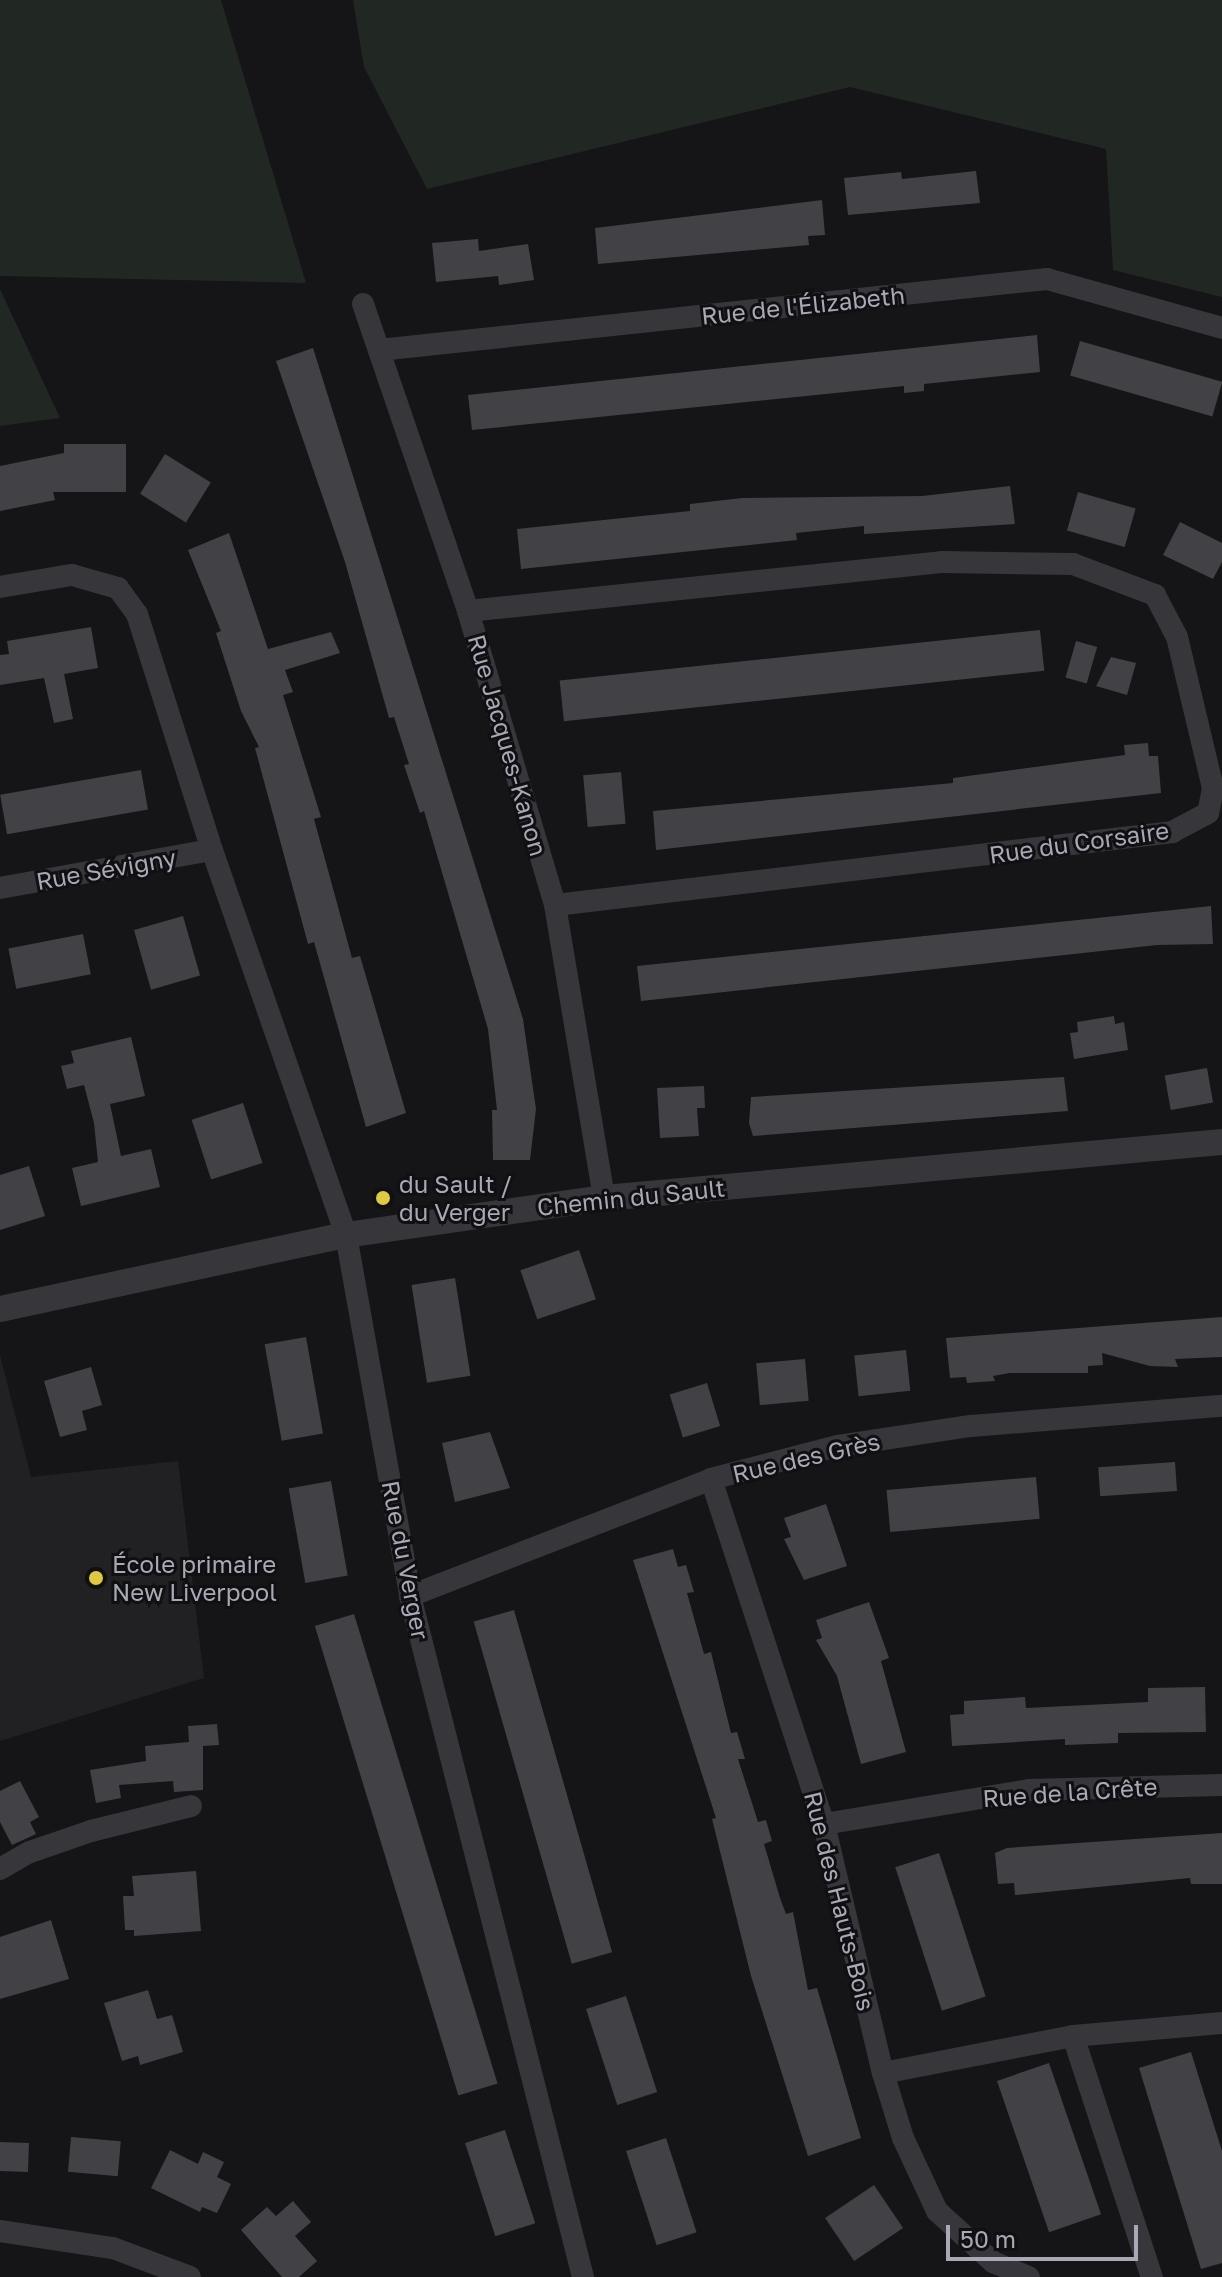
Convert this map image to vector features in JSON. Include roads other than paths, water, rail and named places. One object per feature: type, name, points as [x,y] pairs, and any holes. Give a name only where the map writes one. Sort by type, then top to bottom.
[{"type":"street","name":"Rue de l'Élizabeth","points":[[379,350],[1047,279],[1222,328]]},
{"type":"street","name":"Rue Jacques-Kanon","points":[[363,304],[468,611],[555,905],[604,1198]]},
{"type":"street","name":"Rue du Corsaire","points":[[468,611],[941,562],[1073,564],[1155,595],[1177,637],[1213,788],[1208,813],[1173,832],[555,905]]},
{"type":"street","name":"Rue du Verger","points":[[0,587],[72,575],[118,588],[137,614],[212,850],[346,1235],[410,1596],[583,2277]]},
{"type":"street","name":"Rue Sévigny","points":[[0,888],[212,850]]},
{"type":"street","name":"Chemin du Sault","points":[[0,1309],[346,1235],[604,1198],[1222,1142]]},
{"type":"street","name":"Rue des Grès","points":[[410,1596],[711,1479],[838,1446],[971,1426],[1222,1406]]},
{"type":"street","name":"Rue des Hauts-Bois","points":[[711,1479],[824,1824],[883,2073],[903,2138],[937,2211],[993,2262],[1029,2277]]},
{"type":"street","name":"Rue de la Crête","points":[[824,1824],[1029,1790],[1222,1785]]},
{"type":"street","points":[[0,1869],[30,1852],[91,1831],[191,1806]]},
{"type":"street","points":[[883,2073],[1073,2036],[1222,2023]]},
{"type":"street","points":[[1073,2036],[1152,2277]]},
{"type":"street","points":[[0,2231],[113,2248],[190,2277]]},
{"type":"place","name":"du Sault / du Verger","points":[[383,1198]]},
{"type":"place","name":"École primaire New Liverpool","points":[[96,1578]]}]
